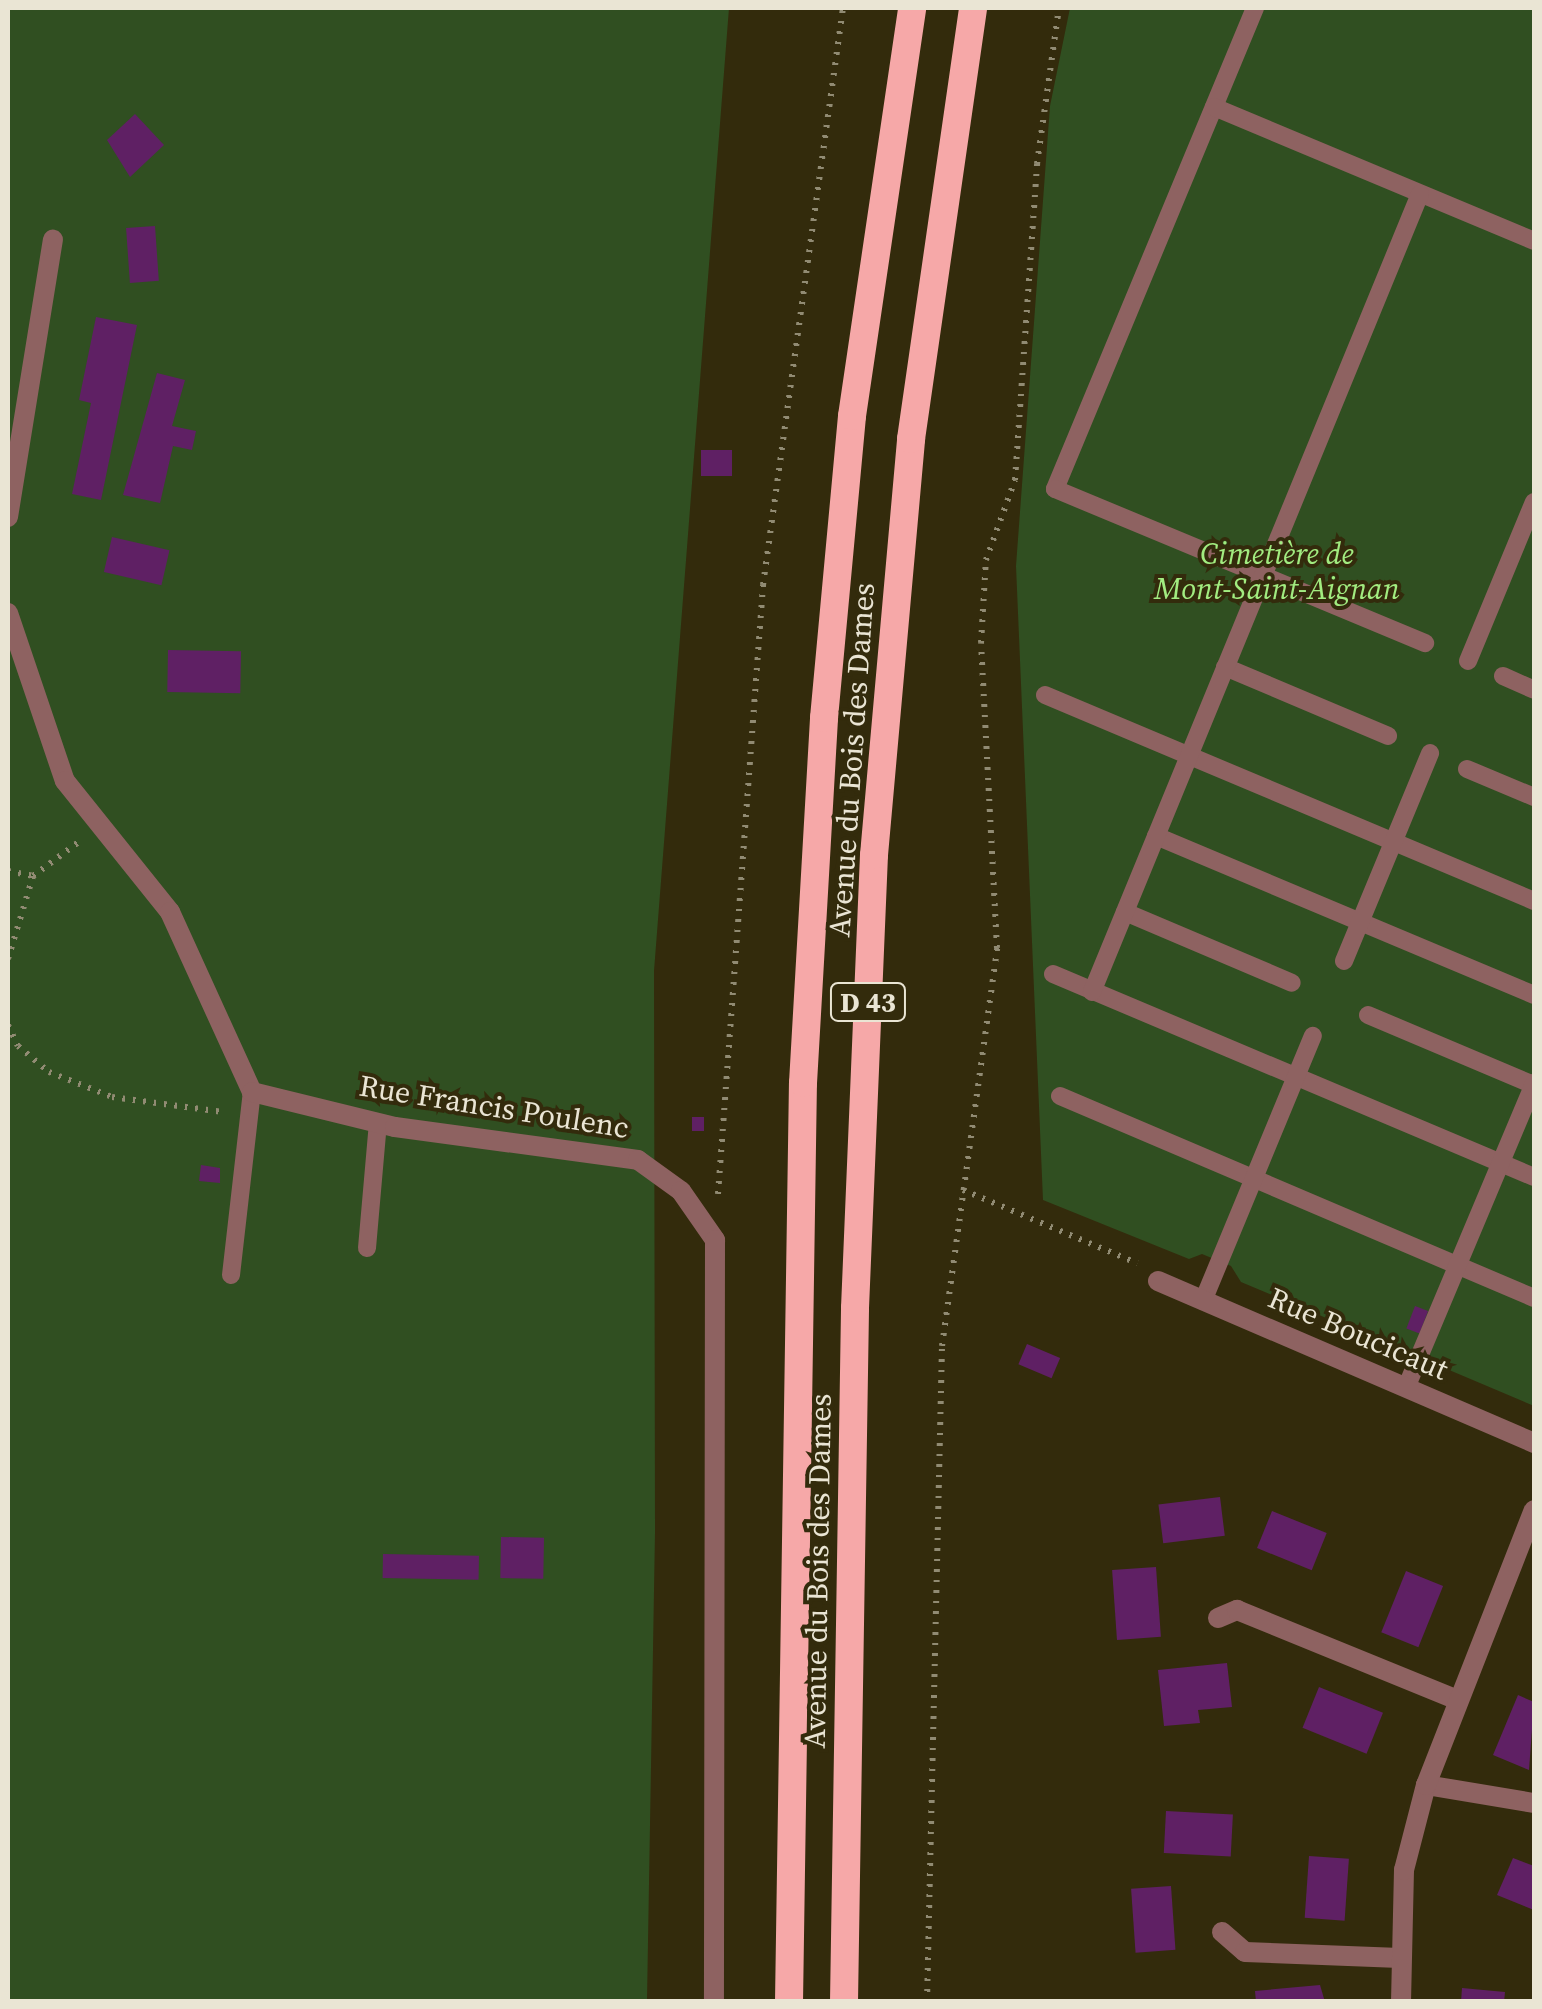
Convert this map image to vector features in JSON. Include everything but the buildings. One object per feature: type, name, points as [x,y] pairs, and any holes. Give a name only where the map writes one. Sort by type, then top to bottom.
[{"type":"highway","name":"Avenue du Bois des Dames","points":[[789,2002],[802,1083],[823,738],[852,416],[912,8]]},
{"type":"highway","name":"Avenue du Bois des Dames","points":[[844,2002],[854,1308],[874,855],[911,438],[973,8]]},
{"type":"street","points":[[8,517],[53,240]]},
{"type":"street","points":[[8,613],[66,781],[170,912],[252,1092]]},
{"type":"street","name":"Rue Francis Poulenc","points":[[252,1092],[378,1123],[638,1160],[681,1192],[714,1240]]},
{"type":"street","points":[[714,1240],[714,2002]]},
{"type":"street","name":"Rue Boucicaut","points":[[1158,1282],[1534,1443]]},
{"type":"street","points":[[1401,2002],[1404,1870],[1426,1785],[1455,1700],[1534,1510]]},
{"type":"street","points":[[1218,1618],[1236,1610],[1455,1700]]},
{"type":"street","points":[[1426,1785],[1534,1803]]},
{"type":"street","points":[[1222,1932],[1245,1952],[1400,1958]]},
{"type":"lane","points":[[1255,8],[1055,489],[1425,643]]},
{"type":"lane","points":[[1214,107],[1534,242]]},
{"type":"lane","points":[[1092,992],[1420,194]]},
{"type":"lane","points":[[1468,661],[1534,502]]},
{"type":"lane","points":[[1225,667],[1388,736]]},
{"type":"lane","points":[[1503,676],[1534,690]]},
{"type":"lane","points":[[1044,695],[1534,902]]},
{"type":"lane","points":[[1344,960],[1430,754]]},
{"type":"lane","points":[[1467,769],[1534,797]]},
{"type":"lane","points":[[1156,836],[1534,995]]},
{"type":"lane","points":[[1125,912],[1292,983]]},
{"type":"lane","points":[[1052,974],[1534,1177]]},
{"type":"lane","points":[[1368,1015],[1534,1084],[1406,1388]]},
{"type":"lane","points":[[1203,1301],[1313,1036]]},
{"type":"lane","points":[[231,1275],[252,1092]]},
{"type":"lane","points":[[1060,1096],[1534,1298]]},
{"type":"lane","points":[[367,1248],[378,1123]]},
{"type":"path","points":[[714,1240],[763,585],[843,8]]},
{"type":"path","points":[[927,2002],[942,1346],[997,948],[980,644],[986,560],[1014,480],[1037,164],[1059,8]]},
{"type":"path","points":[[8,958],[32,876],[99,822]]},
{"type":"path","points":[[8,871],[32,876]]},
{"type":"path","points":[[8,1025],[18,1046],[48,1072],[112,1097],[222,1112],[236,1110],[252,1092]]},
{"type":"path","points":[[963,1190],[1141,1264],[1158,1282]]},
{"type":"green space","points":[[8,8],[729,8],[654,971],[655,1532],[647,2001],[8,2002]]},
{"type":"green space","name":"Cimetière de Mont-Saint-Aignan","points":[[1070,8],[1534,8],[1534,1406],[1241,1282],[1231,1266],[1202,1254],[1189,1259],[1043,1200],[1016,566],[1050,106]]}]
